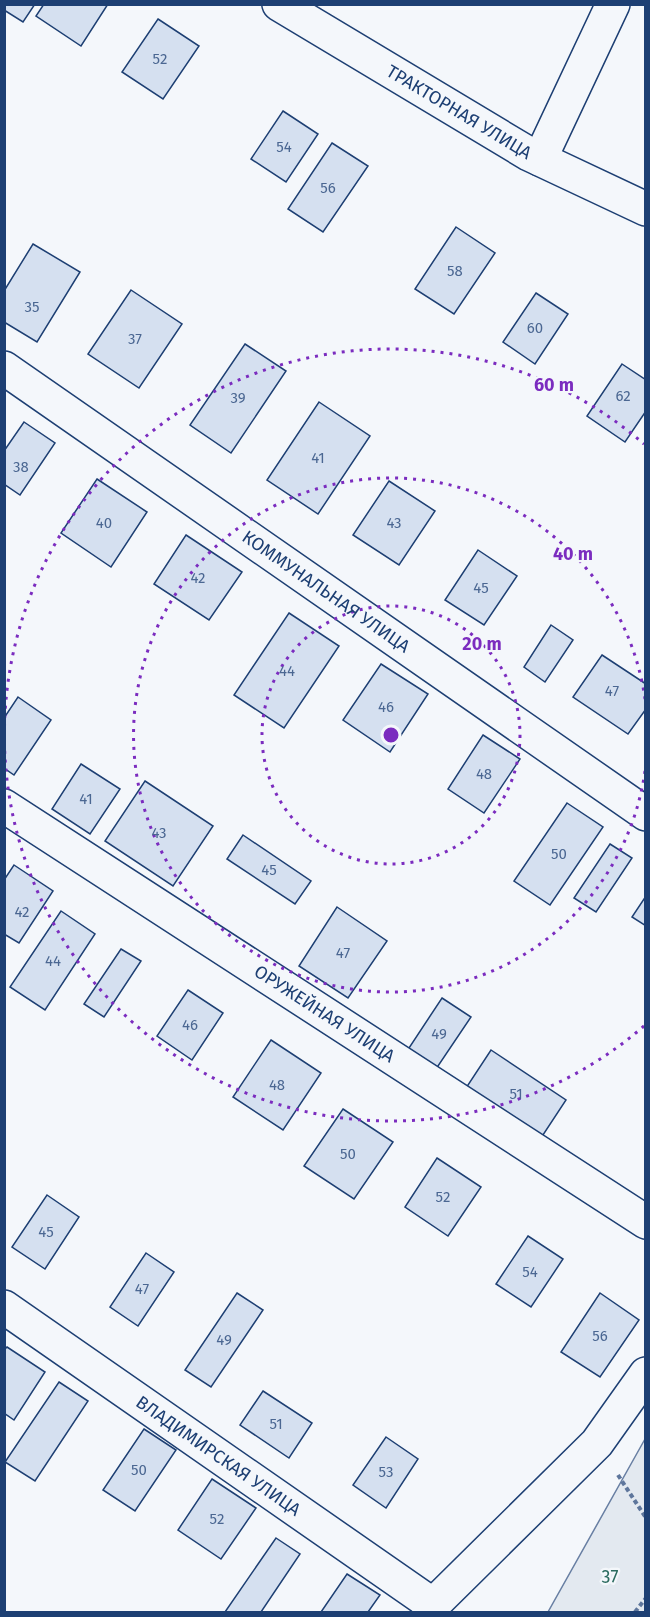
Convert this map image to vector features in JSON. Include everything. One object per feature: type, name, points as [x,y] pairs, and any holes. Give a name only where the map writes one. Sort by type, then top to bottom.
[{"type":"street","name":"ТРАКТОРНАЯ УЛИЦА","points":[[279,4],[540,159],[645,209]]},
{"type":"street","points":[[540,159],[613,4]]},
{"type":"street","name":"КОММУНАЛЬНАЯ УЛИЦА","points":[[4,368],[645,814]]},
{"type":"street","name":"ОРУЖЕЙНАЯ УЛИЦА","points":[[4,806],[645,1222]]},
{"type":"street","name":"ВЛАДИМИРСКАЯ УЛИЦА","points":[[4,1307],[431,1609]]},
{"type":"street","points":[[431,1609],[597,1443],[645,1374]]},
{"type":"path","points":[[597,1443],[645,1518]]},
{"type":"path","points":[[635,1612],[645,1598]]},
{"type":"green space","name":"37","points":[[645,1439],[645,1612],[548,1612]]},
{"type":"building","points":[[4,4],[35,4],[23,22],[4,10]]},
{"type":"building","points":[[44,4],[108,4],[81,46],[36,16]]},
{"type":"building","points":[[158,19],[199,46],[163,99],[122,72]]},
{"type":"building","points":[[283,111],[318,134],[286,182],[251,159]]},
{"type":"building","points":[[332,143],[368,166],[323,232],[288,209]]},
{"type":"building","points":[[456,227],[495,253],[454,314],[415,289]]},
{"type":"building","points":[[33,244],[80,272],[37,342],[4,322],[4,291]]},
{"type":"building","points":[[131,290],[182,324],[139,388],[88,354]]},
{"type":"building","points":[[536,293],[568,314],[535,364],[503,342]]},
{"type":"building","points":[[245,344],[286,371],[231,453],[190,425]]},
{"type":"building","points":[[622,364],[646,380],[646,411],[625,442],[587,416]]},
{"type":"building","points":[[319,402],[370,436],[318,514],[267,480]]},
{"type":"building","points":[[24,422],[55,443],[20,495],[4,484],[4,451]]},
{"type":"building","points":[[97,479],[147,512],[111,567],[61,533]]},
{"type":"building","points":[[389,481],[435,511],[399,565],[353,535]]},
{"type":"building","points":[[186,535],[242,572],[209,620],[154,584]]},
{"type":"building","points":[[478,550],[517,576],[484,625],[445,600]]},
{"type":"building","points":[[289,613],[339,646],[284,728],[234,695]]},
{"type":"building","points":[[551,625],[573,640],[545,682],[524,667]]},
{"type":"building","points":[[602,655],[646,684],[646,709],[628,734],[573,697]]},
{"type":"building","points":[[381,664],[428,694],[390,752],[343,720]]},
{"type":"building","points":[[18,697],[51,720],[14,775],[4,768],[4,718]]},
{"type":"building","points":[[483,735],[520,759],[484,813],[448,789]]},
{"type":"building","points":[[81,764],[120,789],[90,834],[52,809]]},
{"type":"building","points":[[145,781],[213,826],[173,886],[105,841]]},
{"type":"building","points":[[567,803],[603,827],[550,905],[514,881]]},
{"type":"building","points":[[243,835],[311,881],[295,904],[227,859]]},
{"type":"building","points":[[610,844],[632,858],[596,912],[574,898]]},
{"type":"building","points":[[14,865],[53,891],[19,943],[4,934],[4,880]]},
{"type":"building","points":[[646,896],[646,926],[632,917]]},
{"type":"building","points":[[337,907],[387,941],[348,998],[299,966]]},
{"type":"building","points":[[61,911],[95,934],[45,1010],[10,987]]},
{"type":"building","points":[[121,949],[141,961],[104,1017],[84,1004]]},
{"type":"building","points":[[188,990],[223,1013],[192,1060],[157,1036]]},
{"type":"building","points":[[442,998],[471,1017],[436,1069],[407,1051]]},
{"type":"building","points":[[271,1040],[321,1073],[283,1130],[233,1097]]},
{"type":"building","points":[[491,1050],[566,1100],[541,1138],[466,1088]]},
{"type":"building","points":[[343,1109],[393,1142],[354,1199],[304,1166]]},
{"type":"building","points":[[437,1158],[481,1187],[448,1236],[405,1207]]},
{"type":"building","points":[[47,1195],[79,1217],[45,1269],[12,1247]]},
{"type":"building","points":[[528,1236],[563,1259],[531,1307],[496,1284]]},
{"type":"building","points":[[146,1253],[174,1272],[138,1326],[110,1307]]},
{"type":"building","points":[[237,1293],[263,1310],[211,1387],[185,1370]]},
{"type":"building","points":[[600,1293],[639,1320],[600,1377],[561,1352]]},
{"type":"building","points":[[7,1347],[45,1372],[14,1420],[4,1413],[4,1350]]},
{"type":"building","points":[[59,1382],[88,1401],[35,1481],[5,1462]]},
{"type":"building","points":[[263,1391],[312,1423],[289,1458],[240,1425]]},
{"type":"building","points":[[144,1429],[176,1450],[135,1511],[103,1490]]},
{"type":"building","points":[[386,1437],[418,1459],[386,1508],[353,1485]]},
{"type":"building","points":[[212,1479],[256,1508],[221,1559],[178,1530]]},
{"type":"building","points":[[276,1538],[300,1554],[261,1612],[225,1612]]},
{"type":"building","points":[[347,1574],[380,1595],[368,1612],[321,1612]]}]
